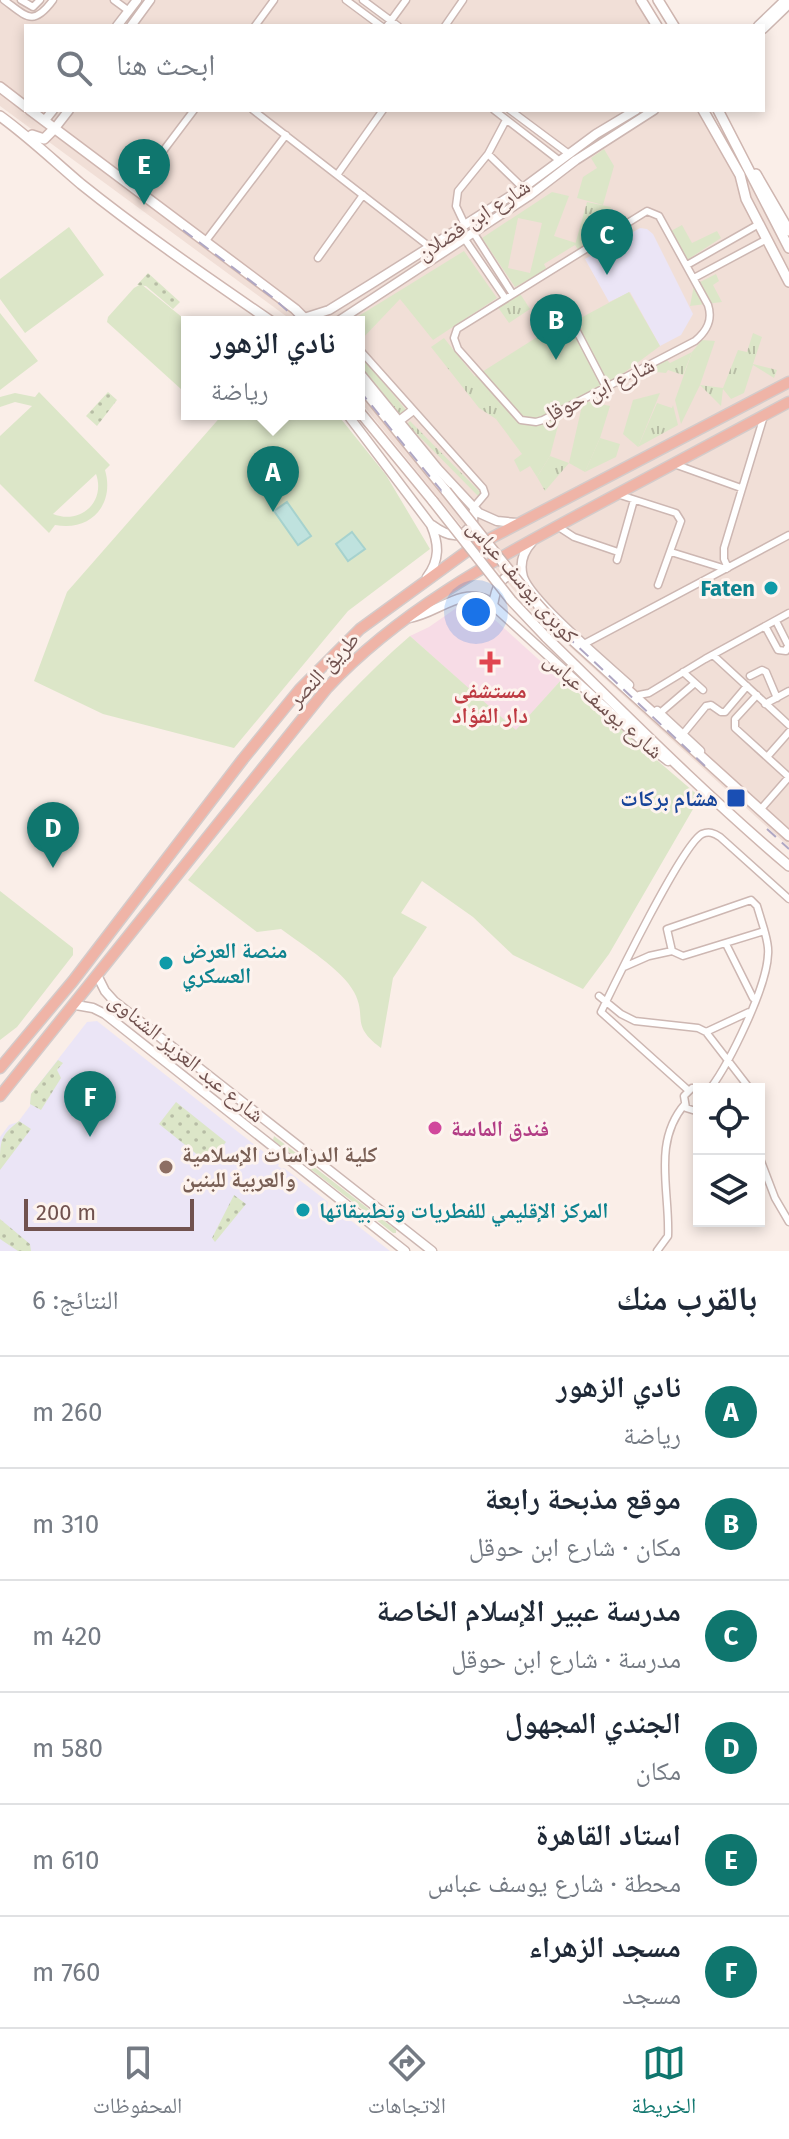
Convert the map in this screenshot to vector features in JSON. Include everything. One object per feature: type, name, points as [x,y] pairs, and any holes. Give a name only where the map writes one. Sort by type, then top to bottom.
[{"type":"highway","name":"طريق النصر","points":[[0,1068],[73,981],[243,759],[311,676],[360,629],[426,578],[500,532],[789,382]]},
{"type":"highway","name":"طريق النصر","points":[[0,1096],[327,688],[367,648],[404,618],[465,578],[789,402]]},
{"type":"highway","points":[[500,532],[496,540],[499,548],[512,551]]},
{"type":"highway","points":[[451,561],[464,564],[465,578]]},
{"type":"main road","points":[[641,0],[656,24]]},
{"type":"main road","points":[[658,0],[673,24]]},
{"type":"main road","points":[[0,87],[24,105]]},
{"type":"main road","points":[[34,112],[301,316]]},
{"type":"main road","points":[[704,112],[789,268]]},
{"type":"main road","points":[[719,112],[789,248]]},
{"type":"main road","points":[[0,116],[117,212],[264,316]]},
{"type":"main road","points":[[25,135],[44,139],[55,128]]},
{"type":"main road","points":[[748,167],[763,183],[789,231]]},
{"type":"main road","points":[[740,175],[743,191],[789,282]]},
{"type":"main road","name":"كوبرى يوسف عباس","points":[[365,391],[557,626],[705,761]]},
{"type":"main road","name":"كوبرى يوسف عباس","points":[[365,418],[511,600],[682,771]]},
{"type":"main road","name":"شارع يوسف عباس","points":[[705,761],[789,836]]},
{"type":"main road","name":"شارع يوسف عباس","points":[[682,771],[789,866]]},
{"type":"street","points":[[4,0],[26,16],[34,18],[42,14],[53,0]]},
{"type":"street","points":[[21,0],[33,7],[40,0]]},
{"type":"street","points":[[114,0],[129,11]]},
{"type":"street","points":[[119,24],[136,0]]},
{"type":"street","points":[[132,24],[150,0]]},
{"type":"street","points":[[256,24],[274,0]]},
{"type":"street","points":[[346,0],[387,24]]},
{"type":"street","points":[[363,0],[388,24]]},
{"type":"street","points":[[390,24],[406,0]]},
{"type":"street","points":[[446,24],[463,0]]},
{"type":"street","points":[[763,24],[787,2]]},
{"type":"street","points":[[45,120],[51,112]]},
{"type":"street","points":[[55,128],[67,112]]},
{"type":"street","points":[[145,175],[192,112]]},
{"type":"street","points":[[256,112],[439,254]]},
{"type":"street","points":[[337,175],[382,112]]},
{"type":"street","points":[[496,112],[560,161]]},
{"type":"street","points":[[513,112],[569,154]]},
{"type":"street","name":"شارع ابن فضلان","points":[[314,316],[523,188],[633,112]]},
{"type":"street","name":"شارع ابن فضلان","points":[[347,316],[529,196],[583,154],[651,112]]},
{"type":"street","points":[[464,223],[456,206],[456,196],[488,154],[506,120]]},
{"type":"street","points":[[205,242],[286,135]]},
{"type":"street","points":[[488,154],[523,188]]},
{"type":"street","points":[[318,258],[363,195]]},
{"type":"street","name":"شارع ابن حوقل","points":[[647,211],[659,216],[694,278],[711,317],[701,336],[536,422],[521,420],[515,415],[458,349],[454,338],[460,326],[647,211]]},
{"type":"street","points":[[687,265],[759,224]]},
{"type":"street","points":[[473,232],[512,293]]},
{"type":"street","points":[[464,238],[505,298]]},
{"type":"street","points":[[694,278],[767,239]]},
{"type":"street","points":[[325,311],[327,316]]},
{"type":"street","points":[[569,316],[606,387]]},
{"type":"street","points":[[365,356],[485,490],[484,496],[474,507],[473,522],[462,534],[450,536],[431,525]]},
{"type":"street","points":[[365,379],[438,469],[474,507],[487,518],[516,523]]},
{"type":"street","points":[[399,421],[412,411]]},
{"type":"street","points":[[727,568],[723,554],[764,416]]},
{"type":"street","points":[[352,420],[431,525],[438,554],[426,578]]},
{"type":"street","points":[[674,464],[741,488]]},
{"type":"street","points":[[617,494],[680,516],[681,521],[658,585]]},
{"type":"street","points":[[557,526],[618,556],[634,500]]},
{"type":"street","points":[[584,644],[789,535]]},
{"type":"street","points":[[404,618],[431,613],[468,595],[481,597],[493,605],[502,580],[513,573],[523,573],[525,552],[539,536]]},
{"type":"street","points":[[671,552],[727,568]]},
{"type":"street","name":"شارع يوسف عباس","points":[[523,573],[539,599],[698,748],[705,761]]},
{"type":"street","name":"شارع يوسف عباس","points":[[493,605],[641,740],[682,771]]},
{"type":"street","points":[[639,695],[649,693],[789,613]]},
{"type":"street","points":[[765,626],[778,650],[784,652],[788,648],[776,621]]},
{"type":"street","points":[[713,655],[789,725]]},
{"type":"street","points":[[750,676],[762,670],[766,672],[777,698]]},
{"type":"street","points":[[683,672],[703,690]]},
{"type":"street","points":[[660,713],[695,683]]},
{"type":"street","points":[[683,734],[706,706],[711,705],[725,712],[747,686]]},
{"type":"street","points":[[765,704],[789,691]]},
{"type":"street","points":[[757,695],[735,719],[734,725],[789,777],[760,810]]},
{"type":"street","points":[[767,757],[789,732]]},
{"type":"street","points":[[688,1090],[601,1012],[639,938],[687,852],[700,836],[707,833],[720,837],[789,899]]},
{"type":"street","points":[[714,1083],[729,1061],[751,1011],[768,957],[764,931],[755,903],[747,901],[667,929],[672,951],[687,956],[764,931]]},
{"type":"street","points":[[639,938],[645,951]]},
{"type":"street","points":[[726,944],[751,989],[754,1001]]},
{"type":"street","points":[[624,967],[645,951],[672,951]]},
{"type":"street","name":"شارع عبد العزيز الشناوى","points":[[98,977],[111,998],[432,1251]]},
{"type":"street","points":[[599,996],[635,1021],[690,1025],[706,1032],[746,1083]]},
{"type":"street","name":"شارع عبد العزيز الشناوى","points":[[76,1005],[101,1012],[405,1251]]},
{"type":"street","points":[[706,1032],[751,1011]]},
{"type":"street","points":[[146,1046],[155,1034]]},
{"type":"street","points":[[189,1081],[199,1069]]},
{"type":"street","points":[[693,1088],[684,1096],[685,1104],[693,1111]]},
{"type":"street","points":[[232,1115],[242,1103]]},
{"type":"street","points":[[657,1251],[668,1236],[664,1167],[668,1136],[673,1119],[685,1104]]},
{"type":"street","points":[[263,1140],[272,1127]]},
{"type":"street","points":[[765,1172],[789,1222]]},
{"type":"street","points":[[396,1244],[406,1231]]},
{"type":"shaded area","points":[[0,0],[646,0],[661,24],[24,24],[24,112],[711,112],[789,255],[789,847],[533,613],[365,407],[365,316],[286,316],[0,106]]},
{"type":"shaded area","points":[[640,228],[653,234],[693,314],[681,335],[660,346],[630,292],[609,302],[585,259]]},
{"type":"shaded area","name":"مستشفى دار الفؤاد","points":[[465,602],[475,602],[547,669],[562,679],[516,731],[410,636]]},
{"type":"shaded area","points":[[97,1021],[278,1166],[328,1202],[327,1208],[339,1218],[349,1219],[390,1251],[0,1251],[0,1137],[9,1125],[18,1122],[30,1106],[31,1094],[87,1022]]},
{"type":"green space","points":[[604,149],[614,166],[603,205],[577,198],[583,177],[597,168],[591,158]]},
{"type":"green space","points":[[552,192],[569,196],[554,236],[575,245],[544,264],[547,270],[515,287],[482,238]],"holes":[[[518,218],[542,223],[530,273],[508,268]]]},
{"type":"green space","points":[[587,202],[611,207],[605,220],[579,251],[575,245]]},
{"type":"green space","points":[[682,225],[692,243],[717,231],[721,238],[687,260],[671,231]]},
{"type":"green space","points":[[69,227],[104,275],[25,333],[0,299],[0,279]]},
{"type":"green space","points":[[464,251],[497,298],[433,340],[400,299],[365,336],[365,316],[359,316]]},
{"type":"green space","points":[[148,273],[180,302],[173,309],[146,286],[137,285]]},
{"type":"green space","points":[[716,274],[719,281],[713,285],[722,302],[690,306],[694,285]]},
{"type":"green space","points":[[141,284],[181,316],[181,389],[107,322],[134,288]]},
{"type":"green space","points":[[519,292],[530,309],[509,323],[497,306]]},
{"type":"green space","points":[[629,292],[660,346],[586,401],[610,406],[585,472],[569,463],[583,401],[553,419],[560,418],[550,456],[537,477],[530,466],[520,472],[514,460],[522,454],[496,419],[503,412],[474,377],[561,322],[569,312],[575,321]]},
{"type":"green space","points":[[0,313],[38,361],[0,390]]},
{"type":"green space","points":[[753,333],[762,337],[753,364],[777,370],[774,378],[753,365],[744,393],[731,399],[723,389],[721,406],[700,385],[723,388],[738,350],[747,352]]},
{"type":"green space","points":[[444,338],[504,413],[496,419],[479,408],[431,347]]},
{"type":"green space","points":[[702,340],[715,341],[700,385],[681,424],[675,400],[692,352]]},
{"type":"green space","points":[[692,352],[683,375],[668,370],[666,373],[646,371],[667,360],[670,363]]},
{"type":"green space","points":[[365,360],[406,410],[399,416],[365,374]]},
{"type":"green space","points":[[39,392],[110,465],[105,470],[106,494],[97,513],[79,524],[55,525],[49,533],[0,484],[0,436],[32,406],[15,402],[0,407],[0,397],[15,393],[35,397]],"holes":[[[96,474],[98,484],[94,502],[81,514],[63,517],[53,514]]]},
{"type":"green space","points":[[108,392],[117,400],[97,426],[86,416]]},
{"type":"green space","points":[[660,393],[638,447],[623,434],[633,400]]},
{"type":"green space","points":[[657,403],[672,408],[673,405],[678,425],[638,447]]},
{"type":"green space","points":[[218,420],[342,420],[386,475],[430,549],[348,611],[234,748],[103,714],[34,681],[67,592]]},
{"type":"green space","points":[[410,421],[481,493],[478,496],[407,424]]},
{"type":"green space","points":[[600,438],[620,444],[616,457],[585,472]]},
{"type":"green space","points":[[550,456],[569,463],[545,491],[537,477]]},
{"type":"green space","points":[[410,636],[516,730],[562,679],[700,797],[609,954],[583,989],[513,955],[473,917],[422,881],[401,913],[427,927],[393,978],[381,1048],[362,1027],[354,992],[331,966],[281,929],[257,932],[188,880],[322,723]]},
{"type":"green space","points":[[0,891],[73,948],[73,955],[17,1027],[0,1040]]},
{"type":"green space","points":[[58,1060],[63,1063],[57,1070],[61,1078],[41,1110],[30,1104],[31,1094]]},
{"type":"green space","points":[[176,1102],[226,1142],[209,1164],[159,1124]]},
{"type":"green space","points":[[19,1121],[31,1129],[0,1170],[2,1140]]},
{"type":"green space","points":[[274,1136],[396,1230],[396,1233],[273,1140]]},
{"type":"green space","points":[[234,1195],[246,1204],[215,1242],[212,1238]]},
{"type":"green space","points":[[0,1219],[30,1244],[31,1251],[18,1251],[0,1239]]},
{"type":"water","points":[[287,502],[311,536],[298,545],[274,511]]},
{"type":"water","points":[[352,532],[365,549],[348,561],[336,544]]},
{"type":"railway","points":[[183,230],[293,316]]},
{"type":"railway","points":[[365,397],[538,609],[705,766]]},
{"type":"railway","points":[[767,829],[789,849]]},
{"type":"place","name":"استاد القاهرة","points":[[144,205]]},
{"type":"place","name":"مدرسة عبير الإسلام الخاصة","points":[[607,275]]},
{"type":"place","name":"موقع مذبحة رابعة","points":[[556,360]]},
{"type":"place","name":"نادي الزهور","points":[[273,512]]},
{"type":"place","name":"Faten","points":[[771,588]]},
{"type":"place","name":"مستشفى دار الفؤاد","points":[[490,662]]},
{"type":"place","name":"هشام بركات","points":[[736,798]]},
{"type":"place","name":"الجندي المجهول","points":[[53,868]]},
{"type":"place","name":"منصة العرض العسكري","points":[[166,963]]},
{"type":"place","name":"فندق الماسة","points":[[435,1128]]},
{"type":"place","name":"مسجد الزهراء","points":[[90,1137]]},
{"type":"place","name":"كلية الدراسات الإسلامية والعربية للبنين","points":[[166,1167]]},
{"type":"place","name":"المركز الإقليمي للفطريات وتطبيقاتها","points":[[303,1210]]}]
